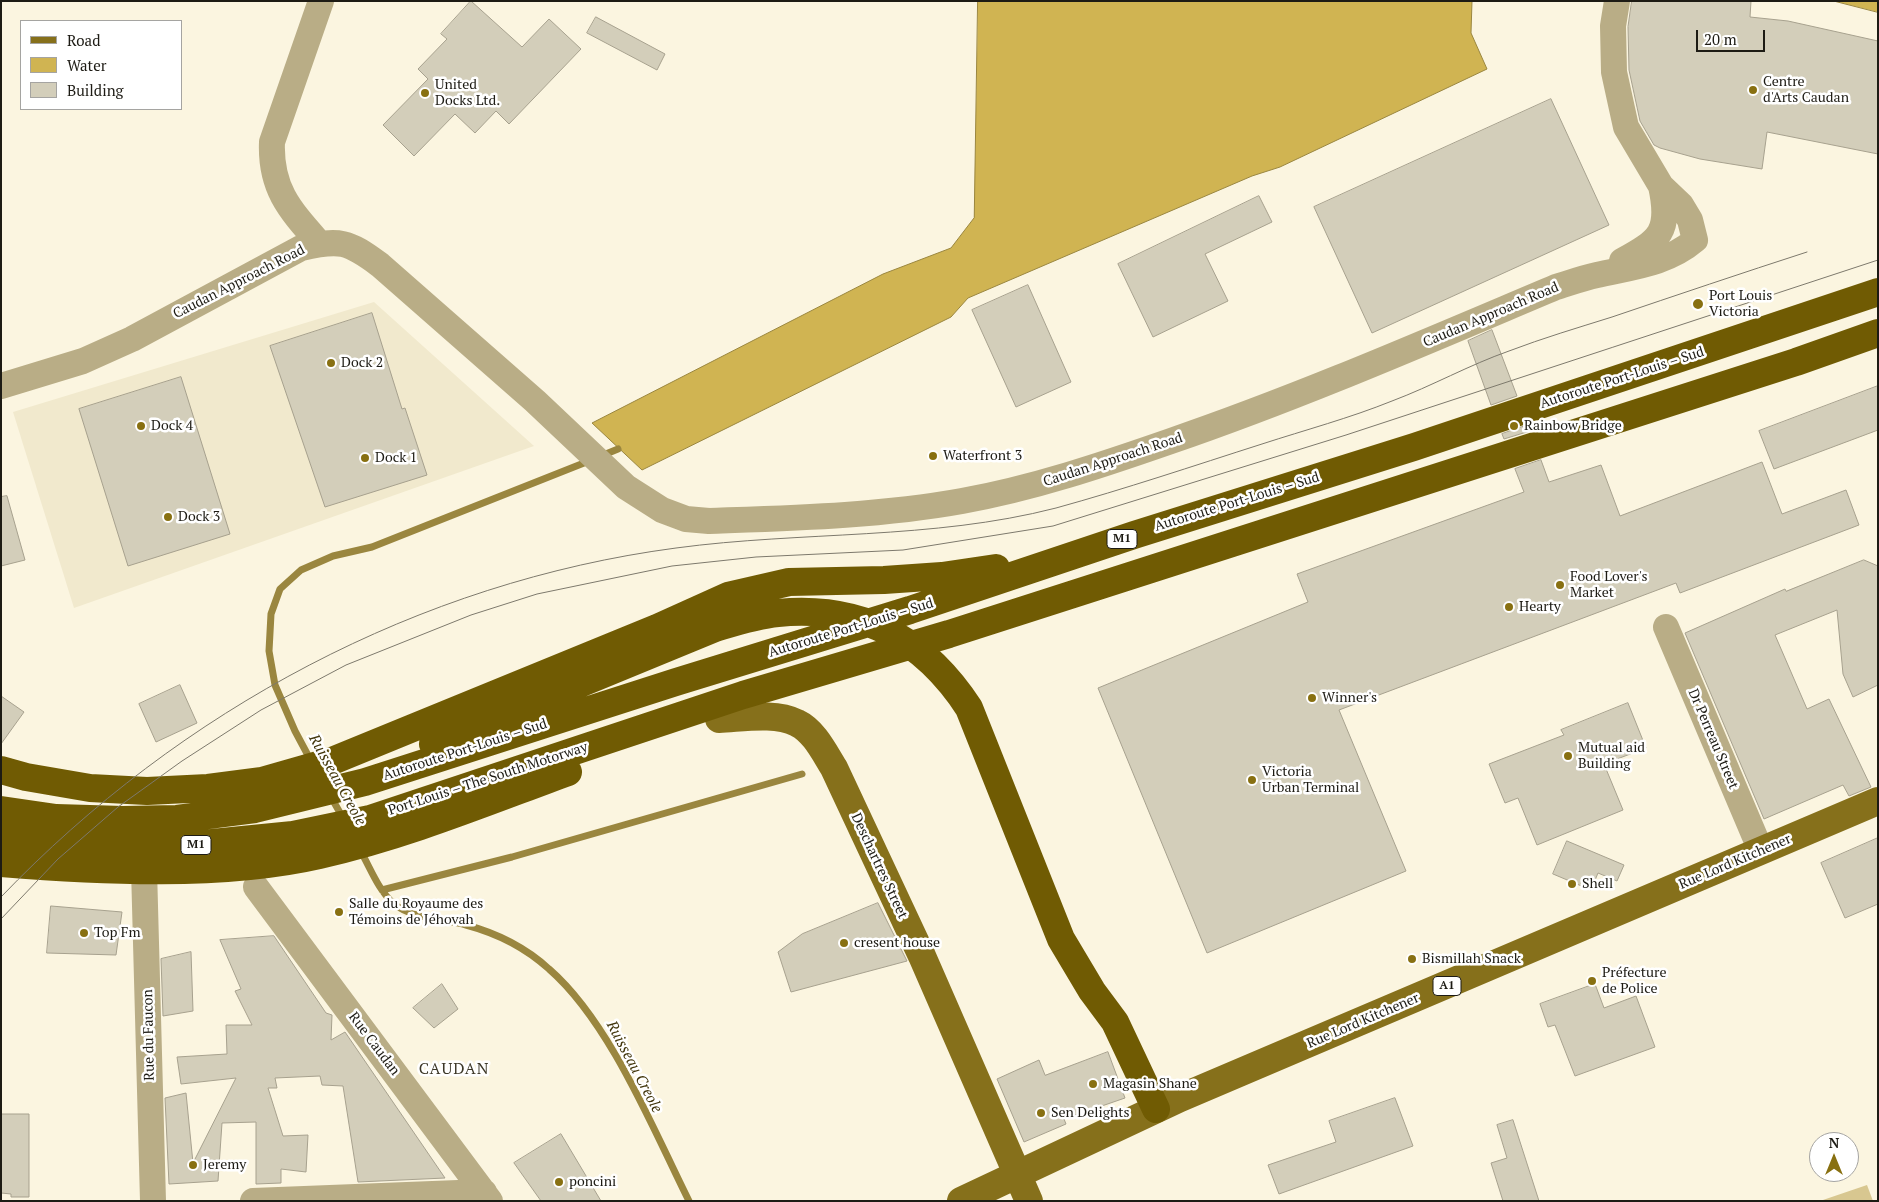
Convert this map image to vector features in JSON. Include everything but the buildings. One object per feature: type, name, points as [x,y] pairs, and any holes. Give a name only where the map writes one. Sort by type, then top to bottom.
[{"type":"highway","name":"Autoroute Port-Louis – Sud","points":[[371,780],[676,682],[910,610],[1072,556],[1414,447],[1878,292]]},
{"type":"highway","name":"M1","points":[[1071,593],[1786,365],[1878,333]]},
{"type":"highway","points":[[1,770],[26,777],[90,788],[147,791],[208,788],[262,781],[332,762],[657,628],[728,596],[789,582],[942,576],[1072,556]]},
{"type":"highway","points":[[1,863],[144,869],[258,865],[319,855],[393,822],[971,640],[1071,593]]},
{"type":"highway","name":"Port Louis – The South Motorway","points":[[1,836],[52,842],[128,846],[217,844],[293,836],[370,819],[393,822],[646,728],[743,695],[949,634],[1071,593]]},
{"type":"highway","points":[[371,780],[414,752],[715,628],[748,618],[778,613],[834,614],[888,631],[910,644],[935,663],[954,685],[969,708],[1061,939],[1092,991],[1115,1022],[1156,1109]]},
{"type":"highway","name":"M1","points":[[1,810],[56,818],[177,819],[255,809],[371,780]]},
{"type":"main road","name":"Deschartres Street","points":[[719,719],[779,718],[798,723],[816,740],[834,768],[922,956],[1029,1201]]},
{"type":"main road","name":"Rue Lord Kitchener","points":[[961,1201],[1156,1109],[1878,801]]},
{"type":"street","points":[[320,244],[284,200],[275,182],[271,161],[272,142],[321,1]]},
{"type":"street","points":[[1595,276],[1664,260],[1681,252],[1695,240],[1690,220],[1681,205],[1661,186],[1626,127],[1614,72],[1613,26],[1617,1]]},
{"type":"street","points":[[1595,276],[1652,244],[1662,228],[1665,211],[1661,186]]},
{"type":"street","name":"Caudan Approach Road","points":[[1,386],[83,360],[132,338],[301,248],[320,244],[340,243],[357,248],[380,264],[641,499],[662,510],[686,519],[709,521],[898,511],[962,501],[1034,486],[1096,467],[1209,428],[1371,366],[1556,287],[1595,276]]},
{"type":"street","name":"Dr Perreau Street","points":[[1666,627],[1760,851]]},
{"type":"street","name":"Rue du Faucon","points":[[144,869],[153,1201]]},
{"type":"street","name":"Rue Caudan","points":[[256,887],[487,1196]]},
{"type":"street","points":[[253,1201],[487,1196]]},
{"type":"shaded area","points":[[374,302],[534,446],[74,608],[13,412]]},
{"type":"shaded area","points":[[1867,1185],[1873,1201],[1820,1201]]},
{"type":"water","points":[[978,1],[1472,1],[1471,33],[1487,69],[1280,167],[1252,176],[968,298],[951,317],[642,470],[592,423],[883,274],[951,248],[974,218]]},
{"type":"water","points":[[1834,1],[1878,1],[1878,12]]},
{"type":"waterway","name":"Ruisseau Creole","points":[[601,456],[618,449]]},
{"type":"waterway","name":"Ruisseau Creole","points":[[311,761],[295,731],[275,685],[269,651],[271,614],[280,589],[301,570],[333,556],[372,547],[589,461]]},
{"type":"waterway","points":[[382,890],[512,857],[802,774]]},
{"type":"waterway","name":"Ruisseau Creole","points":[[331,797],[343,818]]},
{"type":"waterway","name":"Ruisseau Creole","points":[[360,850],[379,885],[394,904],[419,916],[466,925],[510,942],[540,961],[571,991],[592,1017],[611,1047],[645,1110],[689,1201]]},
{"type":"tram line","points":[[1,897],[71,830],[146,768],[225,713],[309,665],[397,624],[487,591],[581,565],[676,548],[962,525],[1056,508],[1360,413],[1522,346],[1807,252]]},
{"type":"tram line","points":[[1,919],[58,859],[118,807],[182,761],[261,710],[346,665],[471,615],[537,594],[672,566],[756,557],[903,550],[1053,526],[1346,435],[1878,260]]},
{"type":"place","name":"Centre d'Arts Caudan","points":[[1753,90]]},
{"type":"place","name":"United Docks Ltd.","points":[[425,93]]},
{"type":"place","name":"Port Louis Victoria","points":[[1698,304]]},
{"type":"place","name":"Dock 2","points":[[331,363]]},
{"type":"place","name":"Dock 4","points":[[141,426]]},
{"type":"place","name":"Rainbow Bridge","points":[[1514,426]]},
{"type":"place","name":"Waterfront 3","points":[[933,456]]},
{"type":"place","name":"Dock 1","points":[[365,458]]},
{"type":"place","name":"Dock 3","points":[[168,517]]},
{"type":"place","name":"Food Lover's Market","points":[[1560,585]]},
{"type":"place","name":"Hearty","points":[[1509,607]]},
{"type":"place","name":"Winner's","points":[[1312,698]]},
{"type":"place","name":"Mutual aid Building","points":[[1568,756]]},
{"type":"place","name":"Victoria Urban Terminal","points":[[1252,780]]},
{"type":"place","name":"Shell","points":[[1572,884]]},
{"type":"place","name":"Salle du Royaume des Témoins de Jéhovah","points":[[339,912]]},
{"type":"place","name":"Top Fm","points":[[84,933]]},
{"type":"place","name":"cresent house","points":[[844,943]]},
{"type":"place","name":"Bismillah Snack","points":[[1412,959]]},
{"type":"place","name":"Préfecture de Police","points":[[1592,981]]},
{"type":"place","name":"Magasin Shane","points":[[1093,1084]]},
{"type":"place","name":"Sen Delights","points":[[1041,1113]]},
{"type":"place","name":"Jeremy","points":[[193,1165]]},
{"type":"place","name":"poncini","points":[[559,1182]]},
{"type":"district","name":"CAUDAN","points":[[454,1069]]}]
